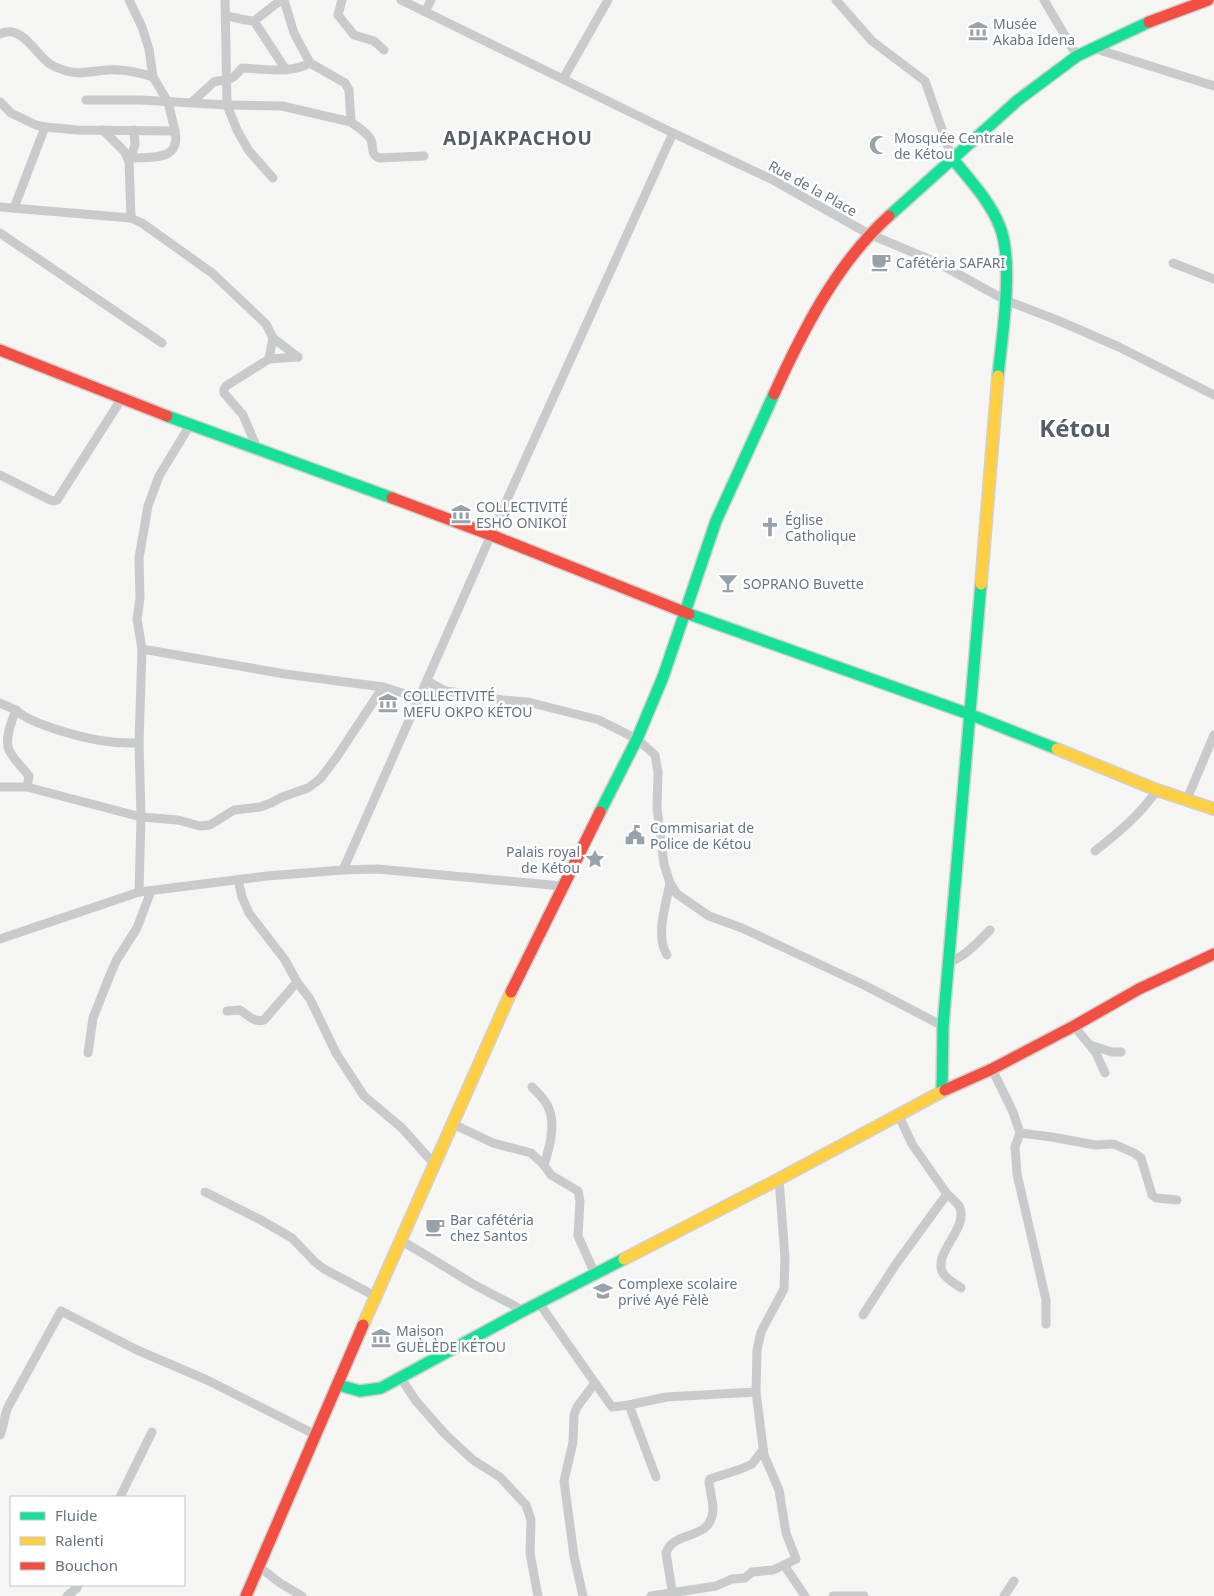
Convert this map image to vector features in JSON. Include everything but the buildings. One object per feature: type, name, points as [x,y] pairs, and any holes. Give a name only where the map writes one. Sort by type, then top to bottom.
[{"type":"street","points":[[129,0],[142,26],[150,49],[153,76],[168,102],[175,131],[176,146],[172,152],[166,155],[130,160]]},
{"type":"street","points":[[225,0],[226,80],[229,105],[237,130],[249,151],[273,178]]},
{"type":"street","points":[[226,16],[238,17],[245,21],[254,21],[282,0],[294,33],[310,63],[345,83],[349,90],[351,122]]},
{"type":"street","points":[[342,0],[338,15],[354,35],[374,41],[384,50]]},
{"type":"street","name":"Rue de la Place","points":[[401,0],[773,180],[869,234],[938,263],[1005,300],[1119,347],[1214,395]]},
{"type":"street","points":[[425,12],[431,0]]},
{"type":"street","points":[[563,79],[608,0]]},
{"type":"street","points":[[836,0],[872,41],[925,81],[952,158],[982,196],[997,222],[1004,238],[1006,257],[1005,300],[942,1026],[942,1091]]},
{"type":"street","points":[[1044,0],[1077,56]]},
{"type":"street","points":[[246,1596],[375,1296],[435,1165],[494,1027],[562,886],[637,739],[663,677],[716,521],[783,374],[816,311],[844,266],[869,234],[1018,100],[1077,56],[1155,19],[1208,0]]},
{"type":"street","points":[[254,21],[286,70]]},
{"type":"street","points":[[0,34],[3,32],[16,33],[50,64],[66,72],[88,73],[121,70],[153,76]]},
{"type":"street","points":[[1093,48],[1214,86]]},
{"type":"street","points":[[192,102],[214,82],[235,76],[242,68],[286,70],[300,68],[310,63]]},
{"type":"street","points":[[86,100],[282,106],[351,122],[360,128],[371,140],[373,154],[380,158],[424,156]]},
{"type":"street","points":[[0,102],[11,113],[36,125],[45,127],[78,130],[175,131]]},
{"type":"street","points":[[14,208],[45,127]]},
{"type":"street","points":[[103,130],[124,151],[130,160]]},
{"type":"street","points":[[131,218],[130,160],[135,145],[134,130]]},
{"type":"street","points":[[343,870],[491,535],[673,133]]},
{"type":"street","points":[[0,207],[131,218],[142,223],[212,273],[266,324],[273,338],[298,357],[269,359],[224,389],[224,393],[243,415],[257,448]]},
{"type":"street","points":[[0,233],[162,343]]},
{"type":"street","points":[[1173,263],[1214,279]]},
{"type":"street","points":[[269,359],[273,338]]},
{"type":"street","points":[[0,350],[190,425],[491,535],[686,613],[969,714],[1157,790],[1214,809]]},
{"type":"street","points":[[0,475],[54,502],[122,398]]},
{"type":"street","points":[[139,892],[141,817],[139,743],[142,649],[137,619],[140,598],[139,558],[148,506],[159,476],[190,425]]},
{"type":"street","points":[[142,649],[285,674],[383,687],[419,698],[445,691],[528,702],[599,720],[637,739],[655,754],[658,772],[658,808],[664,864],[670,883],[677,894],[709,916],[742,928],[864,984],[942,1026]]},
{"type":"street","points":[[427,681],[445,691]]},
{"type":"street","points":[[0,787],[27,787],[141,817],[178,820],[200,826],[210,825],[234,810],[260,807],[308,788],[320,779],[383,687]]},
{"type":"street","points":[[0,703],[16,710],[26,718],[91,738],[111,742],[139,743]]},
{"type":"street","points":[[16,710],[7,742],[9,750],[29,776],[27,787]]},
{"type":"street","points":[[1187,799],[1214,736]]},
{"type":"street","points":[[1095,851],[1146,807],[1157,790]]},
{"type":"street","points":[[0,939],[139,892],[343,870],[377,869],[562,886]]},
{"type":"street","points":[[238,880],[242,897],[249,913],[285,960],[297,982],[310,999],[336,1053],[364,1096],[402,1128],[435,1165]]},
{"type":"street","points":[[667,955],[664,950],[662,927],[670,883]]},
{"type":"street","points":[[88,1052],[93,1018],[120,954],[137,928],[151,891]]},
{"type":"street","points":[[948,963],[972,948],[990,930]]},
{"type":"street","points":[[338,1385],[353,1391],[365,1392],[381,1388],[524,1311],[779,1179],[942,1091],[992,1069],[1138,990],[1214,954]]},
{"type":"street","points":[[227,1011],[240,1010],[254,1020],[264,1020],[297,982]]},
{"type":"street","points":[[1074,1026],[1099,1056],[1105,1073]]},
{"type":"street","points":[[1089,1045],[1112,1052],[1121,1052]]},
{"type":"street","points":[[992,1069],[1013,1112],[1020,1133],[1015,1147],[1017,1174],[1046,1300],[1046,1324]]},
{"type":"street","points":[[532,1087],[543,1098],[549,1109],[552,1125],[548,1154],[544,1165]]},
{"type":"street","points":[[898,1114],[912,1144],[946,1194],[960,1207],[961,1220],[945,1253],[941,1267],[944,1276],[961,1288]]},
{"type":"street","points":[[453,1124],[493,1143],[531,1153],[544,1165],[551,1175],[578,1191],[580,1201],[578,1236],[595,1274]]},
{"type":"street","points":[[1020,1133],[1095,1145],[1114,1144],[1126,1149],[1141,1158],[1152,1195],[1156,1198],[1177,1200]]},
{"type":"street","points":[[651,1596],[716,1586],[732,1579],[745,1578],[752,1572],[773,1570],[796,1559],[786,1533],[779,1490],[763,1450],[756,1392],[757,1350],[761,1332],[784,1289],[785,1258],[779,1179]]},
{"type":"street","points":[[205,1192],[292,1238],[324,1269],[375,1296]]},
{"type":"street","points":[[863,1315],[896,1264],[946,1194]]},
{"type":"street","points":[[400,1240],[449,1268],[469,1282],[524,1311]]},
{"type":"street","points":[[540,1303],[612,1407],[666,1396],[756,1392]]},
{"type":"street","points":[[0,1435],[5,1423],[5,1413],[61,1311],[137,1350],[215,1384],[316,1435]]},
{"type":"street","points":[[400,1377],[416,1401],[445,1434],[473,1460],[500,1477],[526,1505],[531,1520],[530,1553],[538,1596]]},
{"type":"street","points":[[583,1596],[574,1556],[564,1481],[573,1442],[574,1415],[577,1407],[595,1383]]},
{"type":"street","points":[[629,1405],[656,1477]]},
{"type":"street","points":[[120,1496],[152,1432]]},
{"type":"street","points":[[673,1594],[666,1553],[672,1543],[698,1533],[708,1524],[713,1510],[710,1479],[741,1470],[752,1464],[763,1450]]},
{"type":"street","points":[[784,1565],[805,1596]]},
{"type":"street","points":[[258,1566],[280,1583],[302,1596]]},
{"type":"street","points":[[1004,1596],[1014,1580]]},
{"type":"street","points":[[67,1596],[78,1586]]},
{"type":"street","points":[[832,1596],[864,1596]]},
{"type":"traffic: fast","points":[[889,216],[1018,100],[1077,56],[1149,22]]},
{"type":"traffic: fast","points":[[952,158],[991,208],[1000,227],[1004,242],[1007,279],[998,376]]},
{"type":"traffic: fast","points":[[600,812],[637,739],[663,677],[716,521],[774,394]]},
{"type":"traffic: fast","points":[[167,416],[392,498]]},
{"type":"traffic: fast","points":[[942,1091],[943,1026],[981,584]]},
{"type":"traffic: fast","points":[[689,614],[969,714],[1057,749]]},
{"type":"traffic: fast","points":[[338,1385],[360,1391],[381,1388],[624,1259]]},
{"type":"traffic: slow","points":[[981,584],[998,376]]},
{"type":"traffic: slow","points":[[1057,749],[1157,790],[1214,809]]},
{"type":"traffic: slow","points":[[363,1325],[511,992]]},
{"type":"traffic: slow","points":[[624,1259],[945,1090]]},
{"type":"traffic: jam","points":[[1149,22],[1208,0]]},
{"type":"traffic: jam","points":[[774,394],[809,322],[837,276],[870,235],[889,216]]},
{"type":"traffic: jam","points":[[0,350],[167,416]]},
{"type":"traffic: jam","points":[[392,498],[491,535],[689,614]]},
{"type":"traffic: jam","points":[[511,992],[600,812]]},
{"type":"traffic: jam","points":[[945,1090],[992,1069],[1139,989],[1214,954]]},
{"type":"traffic: jam","points":[[246,1596],[363,1325]]},
{"type":"place","name":"Musée Akaba Idena","points":[[978,31]]},
{"type":"place","name":"Mosquée Centrale de Kétou","points":[[879,145]]},
{"type":"place","name":"Cafétéria SAFARI","points":[[881,262]]},
{"type":"place","name":"COLLECTIVITÉ ESHÓ ONIKOÏ","points":[[461,514]]},
{"type":"place","name":"Église Catholique","points":[[770,527]]},
{"type":"place","name":"SOPRANO Buvette","points":[[728,583]]},
{"type":"place","name":"COLLECTIVITÉ MEFU OKPO KÉTOU","points":[[388,703]]},
{"type":"place","name":"Commisariat de Police de Kétou","points":[[635,835]]},
{"type":"place","name":"Palais royal de Kétou","points":[[595,859]]},
{"type":"place","name":"Bar cafétéria chez Santos","points":[[435,1227]]},
{"type":"place","name":"Complexe scolaire privé Ayé Fèlè","points":[[603,1291]]},
{"type":"place","name":"Maison GUÈLÈDE KÉTOU","points":[[381,1338]]},
{"type":"district","name":"ADJAKPACHOU","points":[[518,138]]},
{"type":"district","name":"Kétou","points":[[1075,427]]}]
